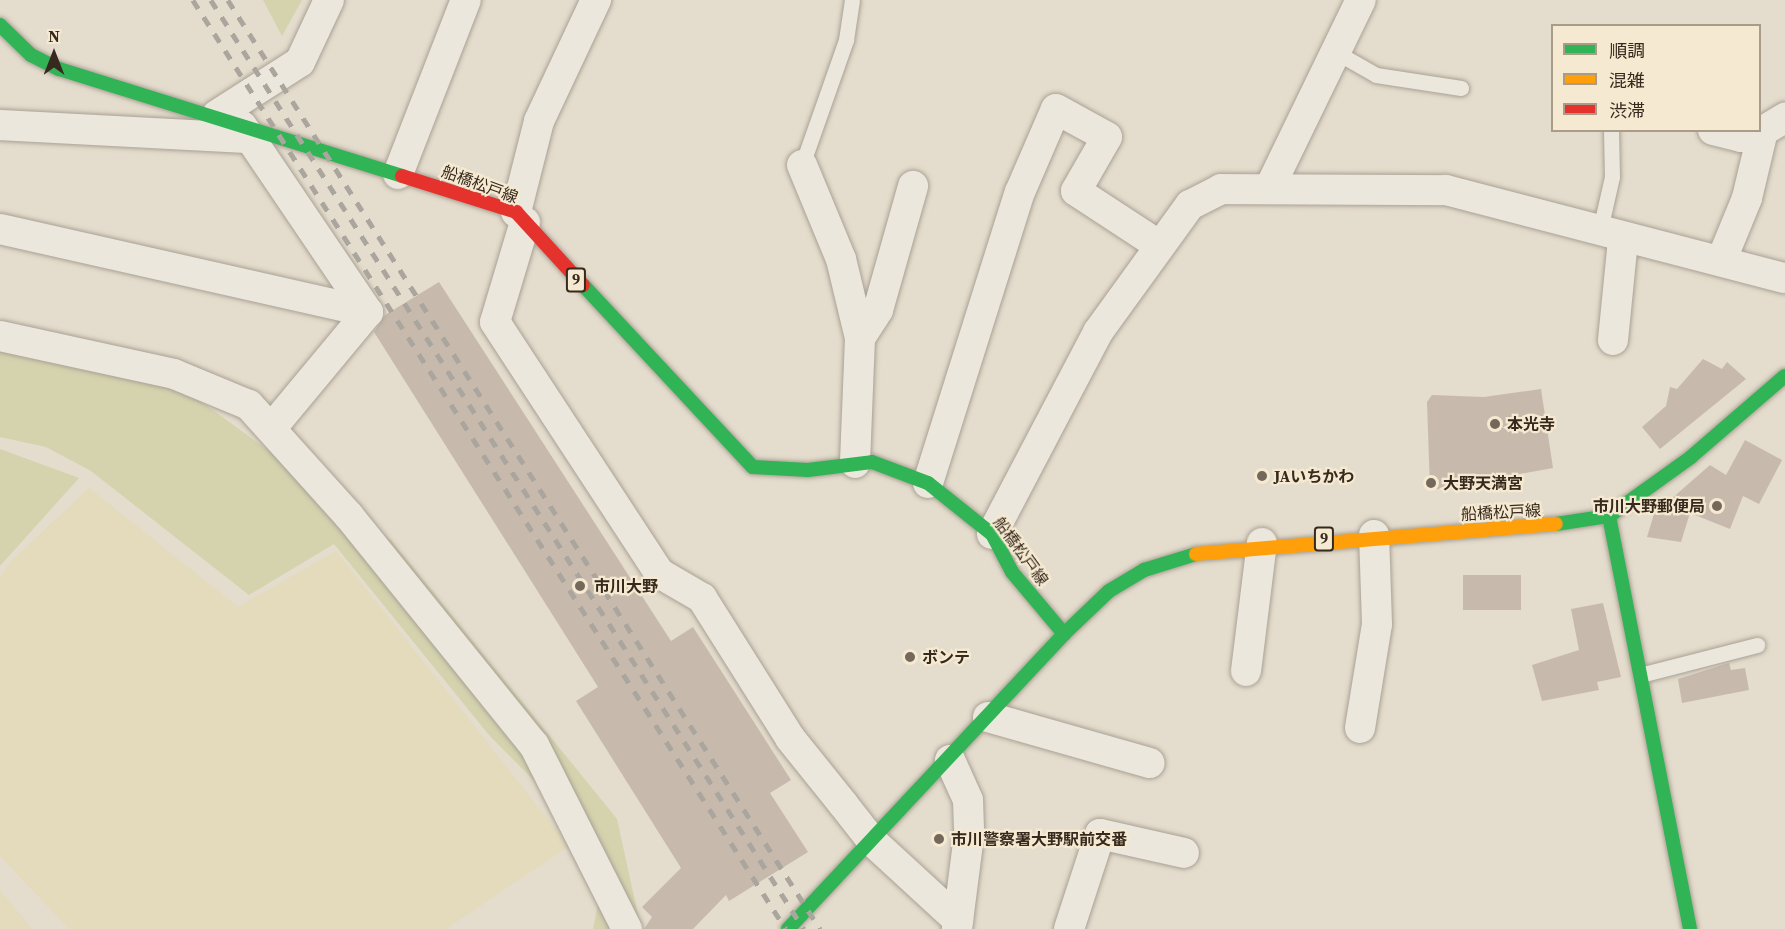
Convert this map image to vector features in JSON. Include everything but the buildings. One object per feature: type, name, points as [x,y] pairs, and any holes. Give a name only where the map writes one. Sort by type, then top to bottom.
[{"type":"main road","name":"船橋松戸線","points":[[0,25],[32,56],[59,69],[398,174],[520,217],[753,467],[807,470],[855,463],[893,467],[928,483],[993,534],[1012,572],[1064,634],[1109,591],[1144,570],[1204,551],[1262,543],[1543,526],[1609,516]]},
{"type":"main road","points":[[1690,929],[1644,674],[1609,516],[1691,457],[1785,376]]},
{"type":"main road","points":[[788,929],[950,760],[1064,634]]},
{"type":"street","points":[[0,124],[237,126],[300,62],[329,0]]},
{"type":"street","points":[[398,174],[466,0]]},
{"type":"street","points":[[596,0],[539,122],[520,217],[495,322],[659,573],[702,598],[790,738],[872,841],[957,925]]},
{"type":"street","points":[[1270,187],[1334,51],[1361,0]]},
{"type":"street","points":[[928,483],[1020,192],[1056,109],[1107,136],[1076,191],[1160,246]]},
{"type":"street","points":[[1722,259],[1774,125]]},
{"type":"street","points":[[237,126],[368,312]]},
{"type":"street","points":[[1721,132],[1741,137],[1755,132]]},
{"type":"street","points":[[802,165],[841,259],[860,338],[855,463]]},
{"type":"street","points":[[860,338],[878,310],[913,186]]},
{"type":"street","points":[[993,534],[1098,332],[1190,206],[1221,189],[1270,187],[1446,190],[1490,198],[1611,237],[1722,259],[1785,278]]},
{"type":"street","points":[[0,229],[368,312]]},
{"type":"street","points":[[1611,237],[1612,340]]},
{"type":"street","points":[[271,429],[368,312]]},
{"type":"street","points":[[0,336],[174,374],[249,405],[349,516],[534,745],[627,929]]},
{"type":"street","points":[[1360,728],[1377,624],[1374,535]]},
{"type":"street","points":[[1246,672],[1262,543]]},
{"type":"street","points":[[988,717],[1150,763]]},
{"type":"street","points":[[950,760],[968,800],[957,925]]},
{"type":"street","points":[[1069,929],[1101,834],[1184,853]]},
{"type":"lane","points":[[802,165],[846,40],[852,0]]},
{"type":"lane","points":[[1334,51],[1376,75],[1461,88]]},
{"type":"lane","points":[[1611,132],[1611,237]]},
{"type":"lane","points":[[1644,674],[1757,645]]},
{"type":"shaded area","points":[[89,488],[238,607],[336,551],[569,846],[446,929],[69,929],[0,856],[0,579],[8,564]]},
{"type":"shaded area","points":[[0,890],[32,929],[0,929]]},
{"type":"green space","points":[[263,0],[302,0],[282,36]]},
{"type":"green space","points":[[0,343],[180,386],[391,540],[617,819],[641,929],[593,929],[608,855],[489,735],[334,544],[249,595],[91,471],[46,447],[0,437]]},
{"type":"green space","points":[[0,449],[79,478],[0,566]]},
{"type":"railway","points":[[193,0],[786,929]]},
{"type":"railway","points":[[211,0],[804,929]]},
{"type":"railway","points":[[228,0],[820,929]]},
{"type":"traffic: fast","points":[[0,25],[31,55],[59,69],[402,176]]},
{"type":"traffic: fast","points":[[583,285],[753,467],[808,470],[872,462],[928,483],[992,534],[1012,572],[1064,634],[1109,591],[1144,570],[1196,554]]},
{"type":"traffic: fast","points":[[1609,516],[1691,457],[1785,376]]},
{"type":"traffic: fast","points":[[1556,524],[1609,516],[1690,929]]},
{"type":"traffic: fast","points":[[788,929],[1064,634]]},
{"type":"traffic: slow","points":[[1196,554],[1556,524]]},
{"type":"traffic: jam","points":[[402,176],[516,212],[583,285]]},
{"type":"place","name":"本光寺","points":[[1495,424]]},
{"type":"place","name":"JAいちかわ","points":[[1262,476]]},
{"type":"place","name":"大野天満宮","points":[[1431,483]]},
{"type":"place","name":"市川大野郵便局","points":[[1717,506]]},
{"type":"place","name":"市川大野","points":[[580,586]]},
{"type":"place","name":"ボンテ","points":[[910,657]]},
{"type":"place","name":"市川警察署大野駅前交番","points":[[939,839]]}]
